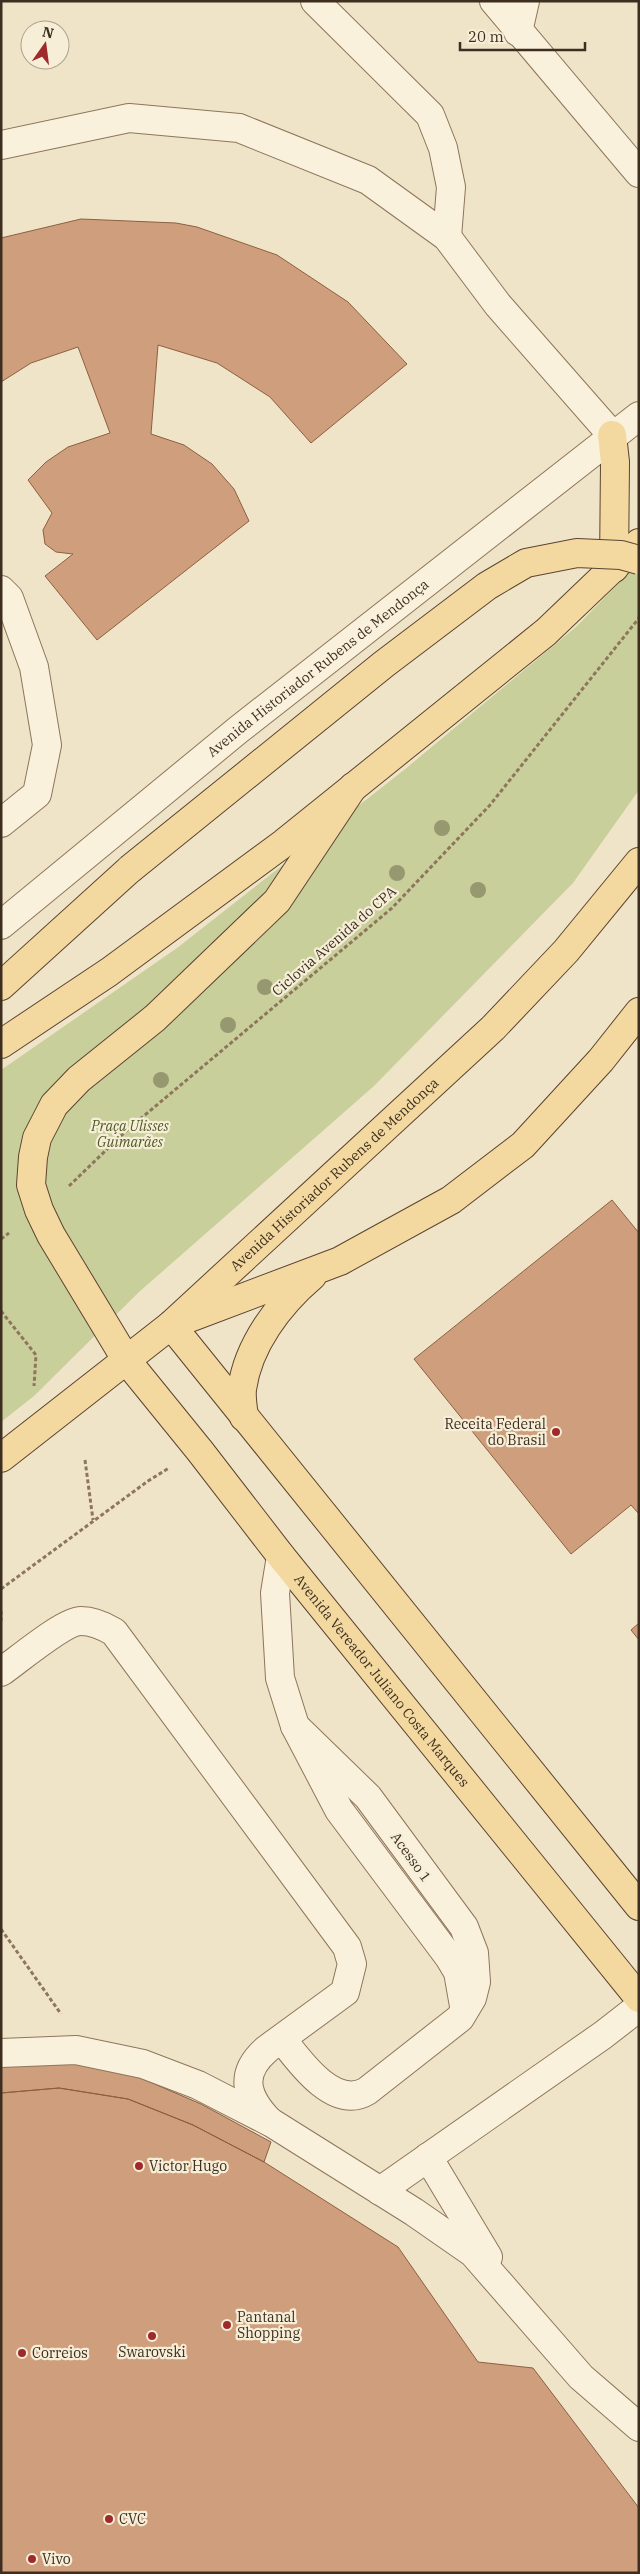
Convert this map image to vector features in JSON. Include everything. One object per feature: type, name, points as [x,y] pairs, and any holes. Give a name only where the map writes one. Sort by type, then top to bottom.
[{"type":"main road","points":[[612,435],[627,564]]},
{"type":"main road","points":[[1,1044],[109,972],[284,843],[546,632],[627,564],[639,543]]},
{"type":"main road","points":[[1,963],[130,869],[384,664],[486,586],[526,563],[577,553],[620,555],[627,564]]},
{"type":"main road","name":"Avenida Vereador Juliano Costa Marques","points":[[353,787],[277,902],[155,1018],[79,1079],[54,1105],[37,1138],[33,1157],[31,1185],[39,1210],[51,1234],[127,1361],[200,1451],[281,1556],[639,1998]]},
{"type":"main road","name":"Avenida Historiador Rubens de Mendonça","points":[[1,1458],[171,1325],[493,1028],[566,951],[639,862]]},
{"type":"main road","points":[[1,986],[130,869]]},
{"type":"main road","points":[[639,1012],[601,1060],[523,1145],[451,1200],[340,1261],[171,1325],[639,1906]]},
{"type":"main road","points":[[244,1416],[242,1390],[250,1361],[265,1329],[293,1291],[321,1268]]},
{"type":"street","points":[[315,1],[430,115],[443,148],[451,187],[447,237]]},
{"type":"street","points":[[494,1],[518,32],[639,172]]},
{"type":"street","points":[[518,32],[525,1]]},
{"type":"street","points":[[1,145],[130,118],[239,128],[368,180],[447,237],[498,305],[612,435]]},
{"type":"street","name":"Avenida Historiador Rubens de Mendonça","points":[[1,925],[238,730],[612,435],[639,416]]},
{"type":"street","points":[[1,590],[9,598],[34,667],[47,746],[36,794],[1,823]]},
{"type":"street","points":[[599,911],[639,883]]},
{"type":"street","points":[[281,1556],[275,1593],[280,1678],[295,1726],[339,1810],[449,1957],[458,1972],[464,2010],[454,2024],[366,2091],[356,2096],[347,2096],[329,2089],[311,2075],[282,2039]]},
{"type":"street","points":[[1,1672],[63,1628],[79,1621],[104,1626],[114,1632],[347,1947],[352,1964],[345,1992],[256,2058],[247,2081],[259,2110],[272,2124]]},
{"type":"street","points":[[380,2191],[603,2035],[639,2007]]},
{"type":"street","points":[[1,2053],[76,2050],[143,2064],[198,2085],[272,2124],[380,2191],[473,2253],[580,2376],[639,2427]]},
{"type":"street","points":[[428,2157],[509,2293]]},
{"type":"path","name":"Ciclovia Avenida do CPA","points":[[1,1239],[63,1192],[127,1130],[392,908],[490,805],[639,618]]},
{"type":"path","points":[[1,1311],[36,1355],[34,1388]]},
{"type":"path","points":[[85,1460],[93,1520]]},
{"type":"path","points":[[1,1589],[148,1480],[174,1466]]},
{"type":"path","points":[[1,1621],[2,1613]]},
{"type":"path","points":[[1,1929],[52,1998],[65,2022]]},
{"type":"green space","name":"Praça Ulisses Guimarães","points":[[639,562],[639,790],[573,883],[374,1086],[139,1292],[34,1396],[1,1422],[1,1070],[177,948],[404,770],[576,627]]},
{"type":"building","points":[[81,219],[176,223],[197,227],[277,255],[348,302],[407,364],[311,443],[270,397],[217,363],[158,345],[151,434],[184,445],[212,464],[234,489],[249,521],[97,640],[45,576],[73,554],[56,552],[45,544],[43,530],[52,513],[28,480],[46,462],[68,447],[110,433],[78,347],[31,363],[1,382],[1,238]]},
{"type":"building","name":"Receita Federal do Brasil","points":[[612,1200],[639,1233],[639,1514],[631,1505],[571,1554],[414,1359]]},
{"type":"building","points":[[639,1623],[639,1640],[631,1630]]},
{"type":"building","points":[[60,2061],[136,2076],[201,2104],[271,2142],[264,2162],[193,2125],[128,2099],[59,2088],[1,2093],[1,2067]]},
{"type":"building","name":"Pantanal Shopping","points":[[59,2088],[128,2099],[193,2125],[264,2162],[398,2247],[478,2362],[533,2368],[639,2508],[639,2573],[1,2573],[1,2093]]},
{"type":"place","name":"Receita Federal do Brasil","points":[[556,1432]]},
{"type":"place","name":"Victor Hugo","points":[[139,2166]]},
{"type":"place","name":"Pantanal Shopping","points":[[227,2325]]},
{"type":"place","name":"Swarovski","points":[[152,2336]]},
{"type":"place","name":"Correios","points":[[22,2353]]},
{"type":"place","name":"CVC","points":[[109,2519]]},
{"type":"place","name":"Vivo","points":[[32,2559]]}]
